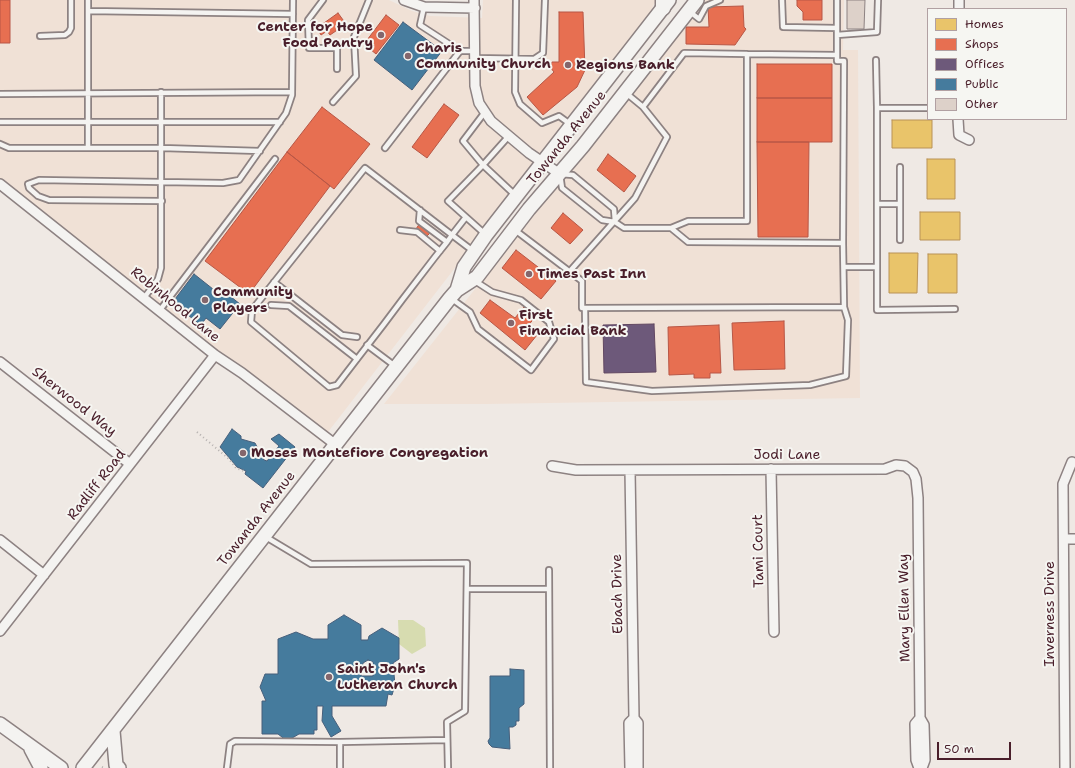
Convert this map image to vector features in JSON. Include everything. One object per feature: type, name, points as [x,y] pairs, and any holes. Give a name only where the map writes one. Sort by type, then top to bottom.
[{"type":"main road","name":"Towanda Avenue","points":[[467,276],[477,278],[514,228],[560,174],[697,0]]},
{"type":"main road","name":"Towanda Avenue","points":[[467,276],[464,266],[486,235],[665,3]]},
{"type":"main road","name":"Towanda Avenue","points":[[83,768],[467,276]]},
{"type":"main road","points":[[0,724],[61,768]]},
{"type":"main road","points":[[113,731],[116,765],[119,768]]},
{"type":"main road","points":[[30,745],[41,768]]},
{"type":"street","points":[[404,0],[424,7],[474,4],[475,86],[479,103],[491,121],[508,137],[560,174]]},
{"type":"street","points":[[958,120],[959,135],[969,140]]},
{"type":"street","name":"Robinhood Lane","points":[[0,184],[216,355],[336,445]]},
{"type":"street","name":"Radliff Road","points":[[0,632],[216,355]]},
{"type":"street","name":"Sherwood Way","points":[[0,362],[130,464]]},
{"type":"street","name":"Inverness Drive","points":[[1065,768],[1063,484],[1072,462]]},
{"type":"street","name":"Jodi Lane","points":[[552,466],[576,470],[630,470],[885,469],[896,465],[905,466],[913,472],[916,479],[918,498]]},
{"type":"street","name":"Tami Court","points":[[771,469],[774,632]]},
{"type":"street","name":"Ebach Drive","points":[[630,470],[634,718],[638,723],[638,768]]},
{"type":"street","name":"Mary Ellen Way","points":[[918,498],[920,718],[924,725],[925,760],[922,768]]},
{"type":"street","points":[[1064,539],[1075,539]]},
{"type":"street","points":[[0,540],[44,575]]},
{"type":"street","name":"Ebach Drive","points":[[630,768],[629,723],[634,718]]},
{"type":"street","name":"Mary Ellen Way","points":[[919,768],[916,760],[916,724],[920,718]]},
{"type":"lane","points":[[40,36],[65,35],[69,32],[71,28],[71,0]]},
{"type":"lane","points":[[88,0],[88,148]]},
{"type":"lane","points":[[162,201],[49,200],[38,196],[28,184],[39,180],[223,183],[239,180],[286,113],[292,92],[293,0]]},
{"type":"lane","points":[[323,0],[308,20],[309,48],[337,48],[337,69]]},
{"type":"lane","points":[[333,102],[356,76],[354,37],[369,0]]},
{"type":"lane","points":[[516,0],[515,92],[520,104],[542,123],[559,116],[571,125]]},
{"type":"lane","points":[[424,7],[420,25],[460,51],[474,55],[515,59],[534,59],[543,53],[545,0]]},
{"type":"lane","points":[[688,11],[698,19],[706,6],[712,1],[720,0]]},
{"type":"lane","points":[[782,0],[783,27],[837,28]]},
{"type":"lane","points":[[514,228],[582,281],[582,308],[585,308],[586,382],[652,391],[810,385],[846,376],[848,320],[844,307],[844,61],[837,61],[837,0]]},
{"type":"lane","points":[[837,35],[878,32],[878,0]]},
{"type":"lane","points":[[88,11],[293,14]]},
{"type":"lane","points":[[385,148],[460,51]]},
{"type":"lane","points":[[643,107],[684,53],[837,56]]},
{"type":"lane","points":[[615,222],[614,209],[573,175],[560,174],[562,188],[602,220],[615,222],[624,228],[671,228],[688,221],[747,221],[747,54]]},
{"type":"lane","points":[[876,60],[877,310],[955,309]]},
{"type":"lane","points":[[144,298],[158,278],[161,268],[161,92]]},
{"type":"lane","points":[[0,94],[292,92]]},
{"type":"lane","points":[[570,271],[635,198],[667,137],[643,107],[625,92]]},
{"type":"lane","points":[[877,108],[927,108]]},
{"type":"lane","points":[[485,112],[462,141],[483,166],[517,196]]},
{"type":"lane","points":[[0,122],[280,122]]},
{"type":"lane","points":[[486,235],[448,201],[483,166],[508,137]]},
{"type":"lane","points":[[0,144],[9,148],[162,148],[260,151]]},
{"type":"lane","points":[[160,310],[275,159]]},
{"type":"lane","points":[[900,167],[900,240]]},
{"type":"lane","points":[[466,217],[452,235],[447,242],[356,359],[337,385],[329,386],[251,322],[252,310],[364,168],[420,210],[452,235],[474,252]]},
{"type":"lane","points":[[876,204],[900,204]]},
{"type":"lane","points":[[420,210],[419,221],[447,242]]},
{"type":"lane","points":[[671,228],[688,242],[844,243]]},
{"type":"lane","points":[[400,230],[417,232],[440,251]]},
{"type":"lane","points":[[844,267],[877,267]]},
{"type":"lane","points":[[453,294],[470,312],[478,329],[531,370],[554,339],[549,322],[521,300],[492,292],[467,276]]},
{"type":"lane","points":[[274,282],[342,335],[357,337]]},
{"type":"lane","points":[[272,305],[289,306],[356,359]]},
{"type":"lane","points":[[585,308],[844,307]]},
{"type":"lane","points":[[367,345],[397,367]]},
{"type":"lane","points":[[265,536],[310,564],[467,563],[465,711],[447,722],[448,768]]},
{"type":"lane","points":[[549,570],[550,768]]},
{"type":"lane","points":[[467,589],[550,589]]},
{"type":"lane","points":[[226,768],[230,744],[235,741],[340,742],[447,740]]},
{"type":"lane","points":[[340,742],[340,768]]},
{"type":"path","points":[[196,432],[229,459],[236,468],[244,471]]},
{"type":"shaded area","points":[[0,0],[389,0],[412,11],[430,16],[482,18],[483,0],[656,0],[646,21],[321,441],[0,191]]},
{"type":"shaded area","points":[[704,0],[844,0],[843,50],[858,50],[860,398],[486,404],[384,404]]},
{"type":"green space","points":[[398,620],[413,620],[425,628],[426,646],[412,654],[399,644]]},
{"type":"building: Homes","points":[[892,120],[932,120],[932,148],[892,148]]},
{"type":"building: Homes","points":[[927,159],[955,159],[955,199],[927,199]]},
{"type":"building: Homes","points":[[920,212],[960,212],[960,240],[920,240]]},
{"type":"building: Homes","points":[[889,253],[918,253],[917,293],[889,293]]},
{"type":"building: Homes","points":[[928,254],[957,254],[957,293],[928,293]]},
{"type":"building: Shops","points":[[0,0],[10,0],[10,43],[0,43]]},
{"type":"building: Shops","points":[[797,0],[822,0],[822,20],[803,20],[803,12],[797,6]]},
{"type":"building: Shops","points":[[743,6],[744,27],[746,29],[735,45],[686,44],[686,27],[709,27],[708,7]]},
{"type":"building: Shops","name":"Regions Bank","points":[[559,12],[583,12],[585,70],[577,87],[543,115],[527,97],[554,72],[550,67],[552,62],[559,62]]},
{"type":"building: Shops","points":[[338,13],[346,24],[330,35],[327,31],[321,35],[317,28]]},
{"type":"building: Shops","name":"Center for Hope Food Pantry","points":[[386,15],[399,25],[376,54],[364,44]]},
{"type":"building: Shops","points":[[757,64],[832,64],[832,98],[757,98]]},
{"type":"building: Shops","points":[[757,98],[832,98],[832,142],[757,142]]},
{"type":"building: Shops","points":[[444,104],[459,115],[427,158],[412,147]]},
{"type":"building: Shops","points":[[322,107],[370,144],[334,189],[287,152]]},
{"type":"building: Shops","points":[[757,142],[809,142],[808,237],[758,237]]},
{"type":"building: Shops","points":[[287,152],[330,186],[249,294],[205,261]]},
{"type":"building: Shops","points":[[608,154],[636,176],[624,192],[597,170]]},
{"type":"building: Shops","points":[[563,213],[583,230],[570,244],[551,228]]},
{"type":"building: Shops","points":[[420,223],[431,232],[426,237],[416,229]]},
{"type":"building: Shops","name":"Times Past Inn","points":[[516,250],[556,281],[541,299],[502,268]]},
{"type":"building: Shops","name":"First Financial Bank","points":[[490,300],[515,318],[524,307],[536,316],[527,327],[537,335],[525,350],[480,313]]},
{"type":"building: Shops","points":[[784,321],[785,369],[734,370],[732,323]]},
{"type":"building: Shops","points":[[719,325],[721,373],[710,373],[710,378],[694,378],[694,374],[669,375],[668,327]]},
{"type":"building: Offices","points":[[654,324],[656,372],[604,373],[603,325]]},
{"type":"building: Public","name":"Charis Community Church","points":[[403,22],[442,51],[412,90],[374,60]]},
{"type":"building: Public","name":"Community Players","points":[[194,274],[223,297],[226,293],[240,304],[220,329],[206,318],[201,325],[172,303]]},
{"type":"building: Public","name":"Moses Montefiore Congregation","points":[[232,429],[241,436],[241,439],[255,443],[264,460],[267,461],[279,446],[271,439],[279,434],[295,447],[263,488],[245,474],[246,471],[237,467],[220,447]]},
{"type":"building: Public","name":"Saint John's Lutheran Church","points":[[344,615],[361,625],[361,640],[368,640],[369,636],[382,628],[399,638],[399,659],[393,663],[395,685],[392,695],[388,694],[386,706],[332,706],[332,716],[341,731],[331,737],[322,721],[323,706],[317,706],[317,730],[314,730],[314,734],[299,734],[287,741],[278,734],[262,734],[262,701],[266,701],[260,687],[265,674],[278,674],[278,639],[296,632],[313,639],[328,639],[328,625]],"holes":[[[368,660],[373,662],[373,676],[361,676],[363,663]]]},
{"type":"building: Public","points":[[510,669],[524,670],[524,704],[519,708],[519,721],[516,721],[516,725],[513,727],[509,727],[510,749],[492,747],[488,741],[490,738],[490,676],[510,676]]},
{"type":"building: Other","points":[[847,0],[865,0],[864,29],[847,29]]},
{"type":"place","name":"Center for Hope Food Pantry","points":[[381,35]]},
{"type":"place","name":"Charis Community Church","points":[[408,56]]},
{"type":"place","name":"Regions Bank","points":[[568,65]]},
{"type":"place","name":"Times Past Inn","points":[[529,274]]},
{"type":"place","name":"Community Players","points":[[205,300]]},
{"type":"place","name":"First Financial Bank","points":[[511,323]]},
{"type":"place","name":"Moses Montefiore Congregation","points":[[243,453]]},
{"type":"place","name":"Saint John's Lutheran Church","points":[[329,677]]}]
